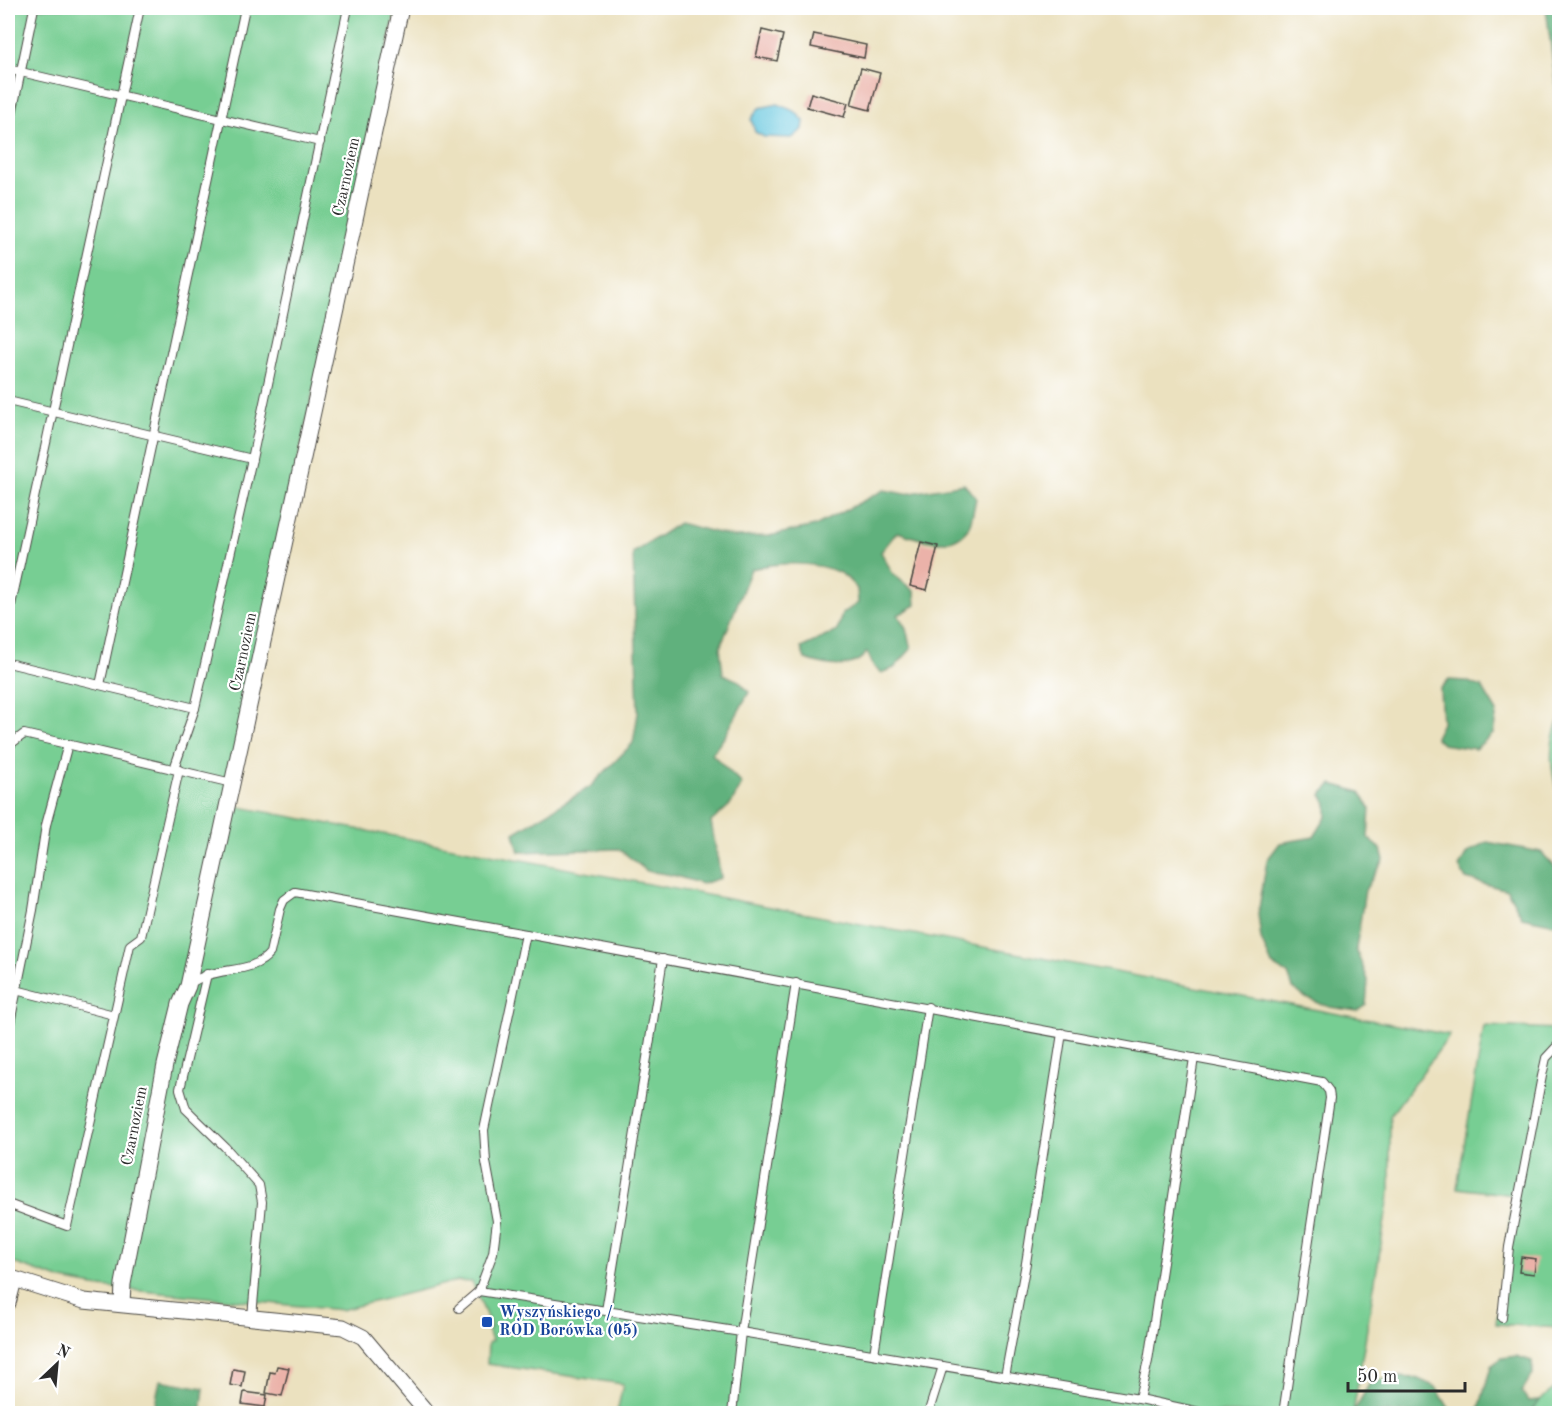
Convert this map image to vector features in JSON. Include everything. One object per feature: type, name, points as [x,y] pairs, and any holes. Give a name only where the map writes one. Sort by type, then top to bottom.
[{"type":"street","name":"Czarnoziem","points":[[122,1304],[123,1284],[165,1065],[177,1013],[188,986],[234,783],[401,8]]},
{"type":"street","points":[[8,1303],[11,1279],[84,1301],[343,1327],[363,1337],[428,1413]]},
{"type":"lane","points":[[8,133],[34,8]]},
{"type":"lane","points":[[8,619],[140,8]]},
{"type":"lane","points":[[100,685],[245,8]]},
{"type":"lane","points":[[8,1204],[67,1226],[130,945],[141,937],[177,770],[195,708],[252,459],[348,8]]},
{"type":"lane","points":[[8,69],[320,142]]},
{"type":"lane","points":[[8,401],[252,459]]},
{"type":"lane","points":[[8,663],[195,708]]},
{"type":"lane","points":[[8,746],[24,734],[234,783]]},
{"type":"lane","points":[[8,1033],[33,910],[46,825],[68,744]]},
{"type":"lane","points":[[188,986],[207,974],[258,963],[266,959],[270,953],[284,900],[295,892],[928,1007],[1322,1082],[1329,1091],[1330,1098],[1283,1413]]},
{"type":"lane","points":[[459,1308],[479,1291],[493,1253],[497,1221],[486,1162],[484,1130],[526,934]]},
{"type":"lane","points":[[606,1311],[663,959]]},
{"type":"lane","points":[[207,974],[180,1089],[186,1109],[225,1147],[259,1185],[262,1202],[252,1317]]},
{"type":"lane","points":[[732,1413],[741,1332],[795,983]]},
{"type":"lane","points":[[8,988],[114,1015]]},
{"type":"lane","points":[[874,1354],[928,1007]]},
{"type":"lane","points":[[1005,1377],[1026,1263],[1062,1033]]},
{"type":"lane","points":[[1502,1318],[1509,1248],[1542,1076],[1546,1058],[1560,1043]]},
{"type":"lane","points":[[1139,1399],[1148,1361],[1194,1058]]},
{"type":"lane","points":[[479,1291],[874,1354],[1209,1413]]},
{"type":"lane","points":[[928,1413],[943,1366]]},
{"type":"green space","points":[[8,8],[396,8],[224,804],[1450,1035],[1390,1116],[1390,1190],[1353,1413],[617,1413],[623,1384],[487,1364],[488,1343],[492,1341],[488,1330],[491,1327],[472,1282],[457,1281],[341,1310],[99,1287],[62,1280],[8,1261]]},
{"type":"green space","points":[[1546,8],[1559,8],[1559,105],[1558,103]]},
{"type":"green space","points":[[964,484],[976,498],[969,527],[960,537],[942,542],[924,540],[897,532],[881,552],[893,574],[915,592],[916,605],[898,615],[906,628],[911,649],[894,668],[881,673],[874,667],[867,652],[854,663],[839,666],[805,659],[801,648],[837,631],[842,614],[858,603],[857,589],[842,574],[819,566],[796,564],[751,569],[720,648],[723,674],[739,681],[749,692],[725,736],[712,754],[742,784],[731,804],[711,822],[721,878],[702,884],[672,875],[647,871],[619,849],[519,852],[514,833],[590,787],[633,743],[638,713],[633,553],[679,523],[734,537],[769,536],[815,526],[884,490],[905,494]]},
{"type":"green space","points":[[1448,680],[1466,681],[1482,687],[1497,712],[1493,734],[1475,749],[1442,744],[1435,737],[1442,723],[1440,689]]},
{"type":"green space","points":[[1559,720],[1559,798],[1554,778],[1552,749]]},
{"type":"green space","points":[[1332,784],[1360,792],[1370,808],[1368,838],[1381,849],[1384,860],[1365,890],[1356,949],[1368,980],[1366,1005],[1357,1011],[1329,1007],[1306,998],[1293,988],[1288,974],[1272,965],[1261,939],[1258,914],[1267,860],[1280,843],[1314,837],[1327,816],[1327,803],[1321,795]]},
{"type":"green space","points":[[1487,842],[1541,852],[1559,871],[1559,918],[1555,924],[1522,917],[1507,890],[1466,879],[1459,867],[1467,853]]},
{"type":"green space","points":[[1484,1026],[1559,1029],[1559,1328],[1496,1324],[1513,1195],[1457,1188]]},
{"type":"green space","points":[[1516,1356],[1532,1361],[1533,1374],[1522,1392],[1528,1401],[1540,1400],[1531,1413],[1478,1413],[1491,1366],[1502,1358]]},
{"type":"green space","points":[[1396,1377],[1416,1378],[1436,1387],[1452,1413],[1353,1413],[1371,1381]]},
{"type":"green space","points":[[160,1380],[204,1388],[201,1413],[153,1413]]},
{"type":"green space","points":[[1559,1385],[1559,1413],[1531,1414],[1540,1400]]},
{"type":"water","points":[[778,104],[796,112],[804,121],[803,129],[792,138],[764,137],[755,132],[751,119],[759,108]]},
{"type":"building","points":[[762,30],[783,35],[777,61],[756,57]]},
{"type":"building","points":[[814,34],[866,45],[864,58],[811,47]]},
{"type":"building","points":[[861,68],[880,73],[870,110],[851,105]]},
{"type":"building","points":[[811,93],[848,103],[844,117],[807,107]]},
{"type":"building","points":[[921,542],[938,546],[927,590],[910,586]]},
{"type":"building","points":[[1521,1257],[1536,1259],[1534,1274],[1519,1272]]},
{"type":"building","points":[[277,1366],[289,1368],[282,1396],[266,1393],[270,1372],[275,1373]]},
{"type":"building","points":[[233,1369],[245,1371],[242,1387],[230,1385]]},
{"type":"building","points":[[244,1392],[267,1395],[265,1407],[242,1404]]},
{"type":"place","name":"Wyszyńskiego / ROD Borówka (05)","points":[[487,1322]]}]
